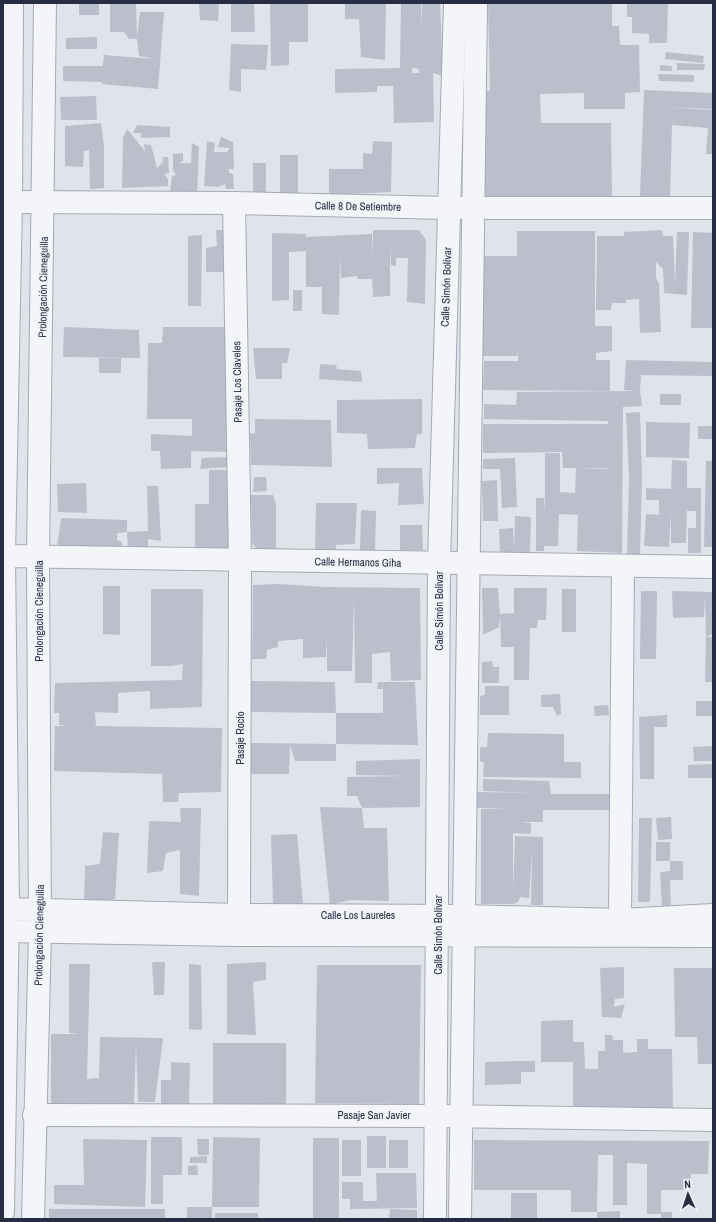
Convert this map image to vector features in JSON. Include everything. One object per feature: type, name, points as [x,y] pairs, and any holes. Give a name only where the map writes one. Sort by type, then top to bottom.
[{"type":"street","points":[[3,1212],[5,909],[3,556],[7,202],[12,3]]},
{"type":"street","name":"Prolongación Cieneguilla","points":[[33,1219],[34,1115],[40,932],[38,556],[44,202],[45,3]]},
{"type":"street","name":"Calle Simón Bolívar","points":[[435,1219],[437,1116],[439,563],[455,3]]},
{"type":"street","points":[[460,1219],[465,926],[472,208],[476,3]]},
{"type":"street","name":"Calle 8 De Setiembre","points":[[7,202],[448,208],[713,208]]},
{"type":"street","name":"Pasaje Los Claveles","points":[[234,204],[240,560]]},
{"type":"street","name":"Calle Hermanos Giha","points":[[3,556],[713,567]]},
{"type":"street","name":"Pasaje Rocío","points":[[239,915],[240,560]]},
{"type":"street","points":[[620,920],[623,566]]},
{"type":"street","name":"Calle Los Laureles","points":[[5,909],[239,915],[438,926]]},
{"type":"street","name":"Calle Los Laureles","points":[[5,931],[246,936],[438,926],[620,920],[713,915]]},
{"type":"street","name":"Calle Los Laureles","points":[[465,926],[713,936]]},
{"type":"street","name":"Pasaje San Javier","points":[[34,1115],[462,1116],[713,1120]]},
{"type":"building","points":[[79,3],[99,3],[99,15],[79,15]]},
{"type":"building","points":[[110,3],[136,3],[137,38],[140,12],[164,12],[158,89],[101,84],[103,82],[63,81],[63,66],[103,66],[104,55],[155,59],[139,56],[137,39],[129,39],[124,32],[110,32]]},
{"type":"building","points":[[199,3],[219,3],[218,21],[200,20]]},
{"type":"building","points":[[231,3],[254,3],[255,32],[231,32]]},
{"type":"building","points":[[270,3],[308,3],[308,42],[289,42],[289,65],[271,66]]},
{"type":"building","points":[[345,3],[386,3],[385,60],[361,57],[359,19],[345,19]]},
{"type":"building","points":[[401,3],[421,3],[421,30],[422,3],[440,3],[443,76],[433,73],[434,122],[394,123],[393,86],[377,86],[377,92],[335,93],[335,69],[400,68]],"holes":[[[412,68],[419,69],[419,73],[412,73]]]},
{"type":"building","points":[[488,3],[612,3],[612,26],[619,26],[620,45],[639,45],[640,92],[625,93],[625,109],[584,109],[584,93],[540,94],[541,123],[611,123],[612,196],[477,198],[475,90],[490,91]]},
{"type":"building","points":[[627,3],[668,3],[667,43],[649,43],[649,34],[632,33],[632,17],[627,17]]},
{"type":"building","points":[[97,37],[97,49],[66,49],[66,38]]},
{"type":"building","points":[[231,44],[268,45],[266,70],[241,69],[241,92],[229,90]]},
{"type":"building","points":[[666,52],[704,56],[703,63],[665,59]]},
{"type":"building","points":[[677,63],[705,64],[704,70],[677,70]]},
{"type":"building","points":[[660,65],[672,66],[672,71],[660,71]]},
{"type":"building","points":[[658,74],[694,75],[694,82],[659,81]]},
{"type":"building","points":[[644,90],[713,93],[713,109],[662,107],[713,110],[713,154],[706,154],[708,128],[672,125],[670,197],[640,196]]},
{"type":"building","points":[[96,96],[97,120],[61,120],[60,97]]},
{"type":"building","points":[[101,123],[104,146],[104,188],[90,189],[89,150],[84,151],[83,167],[65,166],[65,126]]},
{"type":"building","points":[[137,125],[170,127],[170,137],[141,138],[141,133],[133,133]]},
{"type":"building","points":[[127,129],[145,151],[144,144],[151,145],[157,168],[163,162],[163,157],[168,157],[169,173],[164,174],[168,179],[168,186],[122,188],[123,138]]},
{"type":"building","points":[[221,137],[233,142],[234,169],[229,169],[229,173],[233,174],[234,189],[226,189],[225,184],[218,187],[204,186],[207,141],[215,143],[214,152],[227,152],[230,148],[218,147]]},
{"type":"building","points":[[373,141],[392,142],[391,192],[329,195],[329,169],[363,169],[363,153],[372,154]]},
{"type":"building","points":[[192,143],[199,147],[197,194],[170,192],[172,176],[176,175],[173,170],[173,154],[183,153],[183,161],[178,163],[191,163]]},
{"type":"building","points":[[280,155],[298,155],[298,195],[280,194]]},
{"type":"building","points":[[253,163],[266,163],[266,193],[253,194]]},
{"type":"building","points":[[216,230],[228,230],[229,272],[206,272],[206,248],[217,246]]},
{"type":"building","points":[[373,230],[419,230],[426,240],[425,304],[407,302],[408,258],[396,258],[396,266],[391,265],[390,244],[390,296],[373,297],[372,279],[357,279],[357,276],[341,278],[340,256],[339,315],[322,314],[322,287],[306,287],[306,251],[289,252],[289,300],[272,301],[272,233],[306,234],[306,237],[372,234],[373,257]]},
{"type":"building","points":[[662,230],[663,236],[673,236],[675,284],[677,232],[689,232],[687,295],[664,293],[663,269],[656,262],[656,278],[659,283],[661,332],[640,333],[639,299],[626,300],[626,303],[612,303],[611,310],[596,310],[597,236],[624,236],[624,232]]},
{"type":"building","points":[[517,231],[595,231],[595,326],[612,326],[612,351],[596,353],[596,360],[610,360],[610,391],[483,390],[484,361],[518,361],[518,352],[517,356],[482,356],[483,256],[517,256]]},
{"type":"building","points":[[693,232],[713,233],[713,328],[691,328]]},
{"type":"building","points":[[202,235],[201,306],[188,306],[188,236]]},
{"type":"building","points":[[293,290],[302,290],[302,311],[293,311]]},
{"type":"building","points":[[64,327],[139,330],[140,358],[63,357]]},
{"type":"building","points":[[163,327],[231,327],[229,452],[191,451],[191,468],[161,469],[160,451],[151,451],[151,434],[192,436],[192,419],[147,419],[148,343],[162,343]]},
{"type":"building","points":[[253,348],[290,348],[287,363],[282,363],[282,379],[256,379]]},
{"type":"building","points":[[99,358],[121,358],[121,373],[99,373]]},
{"type":"building","points":[[626,360],[713,362],[713,376],[641,375],[640,391],[642,406],[623,407],[622,553],[577,551],[578,515],[559,514],[558,546],[544,546],[544,551],[536,551],[536,498],[544,498],[545,512],[545,453],[560,453],[560,492],[575,493],[576,468],[563,468],[562,452],[483,453],[483,424],[608,424],[608,421],[484,419],[484,404],[516,405],[517,392],[638,391],[624,390]],"holes":[[[578,468],[608,468],[608,469]]]},
{"type":"building","points":[[320,364],[336,365],[337,369],[361,371],[362,382],[319,379]]},
{"type":"building","points":[[660,394],[681,394],[681,405],[660,405]]},
{"type":"building","points":[[422,399],[422,434],[417,434],[415,448],[368,449],[367,434],[337,433],[337,400]]},
{"type":"building","points":[[640,412],[642,477],[640,554],[627,555],[629,478],[626,413]]},
{"type":"building","points":[[255,419],[331,420],[332,467],[251,465],[250,433],[255,434]]},
{"type":"building","points":[[646,422],[690,423],[689,458],[646,457]]},
{"type":"building","points":[[698,426],[713,426],[713,439],[698,439]]},
{"type":"building","points":[[230,457],[229,467],[200,469],[202,458]]},
{"type":"building","points":[[515,458],[517,507],[502,508],[500,469],[483,469],[483,459]]},
{"type":"building","points":[[672,460],[687,461],[687,488],[701,488],[701,553],[688,553],[688,528],[696,528],[696,511],[687,511],[687,506],[686,543],[671,543],[671,511],[669,547],[644,546],[646,514],[659,515],[659,500],[646,500],[646,488],[671,489]]},
{"type":"building","points":[[706,461],[713,461],[713,547],[704,547]]},
{"type":"building","points":[[377,468],[422,468],[424,504],[398,505],[399,483],[377,484]]},
{"type":"building","points":[[209,470],[230,470],[229,549],[195,548],[195,504],[209,504]]},
{"type":"building","points":[[254,477],[266,477],[267,491],[253,492]]},
{"type":"building","points":[[497,480],[498,521],[483,521],[482,481]]},
{"type":"building","points":[[86,483],[87,513],[58,512],[57,484]]},
{"type":"building","points":[[147,486],[158,486],[161,541],[148,539],[148,548],[128,549],[127,532],[148,531]]},
{"type":"building","points":[[251,495],[273,495],[276,505],[276,550],[258,550],[252,543]]},
{"type":"building","points":[[316,503],[357,503],[355,544],[336,545],[336,551],[315,551]]},
{"type":"building","points":[[361,510],[376,511],[375,551],[360,550]]},
{"type":"building","points":[[515,516],[531,517],[530,552],[500,552],[499,529],[513,528],[514,547]]},
{"type":"building","points":[[61,518],[127,520],[127,532],[117,533],[117,540],[122,542],[122,546],[57,548]]},
{"type":"building","points":[[400,525],[422,525],[423,550],[400,550]]},
{"type":"building","points":[[278,584],[326,587],[420,588],[421,680],[391,681],[390,652],[372,654],[372,683],[355,683],[354,597],[352,671],[327,671],[327,633],[326,657],[303,658],[303,639],[278,641],[278,647],[267,650],[266,659],[252,659],[253,585]]},
{"type":"building","points":[[103,586],[120,586],[120,635],[103,634]]},
{"type":"building","points":[[482,588],[498,588],[500,614],[514,613],[514,588],[547,588],[546,620],[538,620],[537,628],[530,628],[529,680],[514,680],[514,647],[501,647],[500,615],[499,627],[483,635]]},
{"type":"building","points":[[151,589],[203,589],[202,707],[150,709],[150,691],[118,693],[118,713],[95,712],[96,726],[222,728],[221,792],[179,793],[178,802],[163,802],[162,774],[54,771],[55,726],[69,726],[59,725],[59,713],[54,713],[55,683],[182,680],[183,664],[171,666],[151,666]]},
{"type":"building","points":[[562,589],[576,589],[576,632],[562,632]]},
{"type":"building","points":[[641,591],[657,591],[656,659],[640,659]]},
{"type":"building","points":[[672,591],[713,592],[713,631],[711,635],[706,637],[705,596],[704,617],[673,618]]},
{"type":"building","points":[[706,637],[713,637],[713,682],[705,682]]},
{"type":"building","points":[[492,661],[493,667],[499,667],[499,683],[482,683],[482,662]]},
{"type":"building","points":[[249,681],[335,682],[336,713],[249,712]]},
{"type":"building","points":[[378,682],[415,682],[418,745],[336,744],[336,713],[383,713],[383,689],[377,689]]},
{"type":"building","points":[[485,686],[509,686],[509,715],[480,715],[480,696],[485,695]]},
{"type":"building","points":[[560,694],[561,714],[557,716],[553,707],[541,707],[541,695]]},
{"type":"building","points":[[696,701],[713,701],[713,716],[696,716]]},
{"type":"building","points":[[608,705],[609,715],[595,716],[594,706]]},
{"type":"building","points":[[667,715],[667,727],[654,727],[654,779],[640,779],[639,717]]},
{"type":"building","points":[[488,733],[564,734],[564,762],[581,762],[581,778],[483,777],[484,763],[480,761],[480,747],[487,747]]},
{"type":"building","points":[[249,743],[336,744],[336,761],[295,761],[290,745],[289,774],[249,774]]},
{"type":"building","points":[[713,746],[713,761],[694,761],[693,747]]},
{"type":"building","points":[[420,759],[420,807],[362,808],[357,796],[347,796],[347,777],[407,776],[356,775],[356,761]]},
{"type":"building","points":[[713,764],[713,778],[688,778],[688,765]]},
{"type":"building","points":[[483,779],[549,781],[551,794],[609,794],[609,810],[543,810],[543,822],[519,822],[531,823],[531,834],[513,833],[513,892],[515,836],[543,837],[543,905],[531,905],[532,850],[529,898],[520,897],[518,902],[513,904],[481,904],[481,809],[507,808],[475,808],[475,792],[534,793],[483,791]]},
{"type":"building","points":[[320,807],[362,808],[364,828],[387,828],[389,901],[350,900],[330,905]]},
{"type":"building","points":[[180,808],[201,808],[199,896],[180,894],[180,850],[166,853],[163,871],[147,873],[149,821],[181,822]]},
{"type":"building","points":[[671,817],[672,839],[658,840],[656,818]]},
{"type":"building","points":[[639,818],[652,818],[650,902],[638,902]]},
{"type":"building","points":[[103,832],[119,833],[115,899],[84,902],[85,866],[100,864]]},
{"type":"building","points":[[297,834],[303,904],[273,903],[271,835]]},
{"type":"building","points":[[656,842],[670,842],[670,861],[656,861]]},
{"type":"building","points":[[670,861],[683,861],[683,880],[670,880],[671,907],[662,907],[660,872],[670,871]]},
{"type":"building","points":[[152,962],[165,962],[164,995],[154,995]]},
{"type":"building","points":[[266,962],[266,980],[253,982],[256,1035],[227,1034],[227,964]]},
{"type":"building","points":[[69,964],[90,964],[87,1079],[99,1078],[100,1037],[163,1038],[155,1102],[138,1102],[136,1043],[134,1105],[51,1106],[51,1034],[81,1034],[69,1033]]},
{"type":"building","points":[[189,964],[201,965],[202,1030],[189,1029]]},
{"type":"building","points":[[317,965],[421,965],[419,1104],[315,1103]]},
{"type":"building","points":[[624,967],[624,998],[615,999],[614,1007],[625,1004],[621,1018],[602,1017],[600,968]]},
{"type":"building","points":[[674,968],[713,968],[713,1064],[698,1064],[697,1037],[675,1037]]},
{"type":"building","points":[[573,1020],[573,1042],[584,1042],[585,1069],[598,1069],[598,1051],[605,1051],[605,1035],[612,1035],[613,1040],[623,1040],[623,1053],[637,1052],[637,1039],[648,1039],[648,1049],[672,1049],[673,1113],[648,1113],[648,1107],[624,1107],[624,1110],[573,1110],[573,1062],[541,1062],[541,1021]]},
{"type":"building","points":[[213,1043],[286,1043],[286,1105],[213,1104]]},
{"type":"building","points":[[535,1061],[535,1072],[521,1072],[521,1084],[485,1085],[485,1062]]},
{"type":"building","points":[[171,1062],[190,1063],[189,1107],[161,1107],[161,1080],[171,1080]]},
{"type":"building","points":[[367,1136],[386,1136],[386,1168],[367,1168]]},
{"type":"building","points":[[151,1137],[182,1137],[182,1175],[163,1175],[163,1204],[151,1204]]},
{"type":"building","points":[[213,1137],[260,1138],[259,1207],[212,1207]]},
{"type":"building","points":[[313,1138],[339,1138],[339,1219],[313,1219]]},
{"type":"building","points":[[83,1139],[147,1140],[145,1207],[54,1204],[54,1185],[84,1185]]},
{"type":"building","points":[[197,1139],[209,1139],[209,1155],[198,1155]]},
{"type":"building","points":[[342,1140],[361,1140],[361,1176],[342,1176]]},
{"type":"building","points":[[389,1140],[408,1140],[408,1168],[389,1168]]},
{"type":"building","points":[[474,1140],[709,1141],[708,1174],[691,1174],[690,1190],[661,1190],[661,1212],[672,1212],[672,1219],[661,1219],[661,1214],[647,1214],[647,1164],[627,1163],[627,1205],[613,1205],[613,1155],[598,1155],[597,1212],[571,1212],[571,1190],[474,1190]]},
{"type":"building","points":[[207,1156],[207,1163],[190,1163],[190,1157]]},
{"type":"building","points":[[197,1165],[198,1175],[188,1175],[188,1166]]},
{"type":"building","points":[[376,1173],[416,1173],[417,1208],[350,1209],[350,1199],[342,1199],[342,1182],[363,1182],[363,1201],[377,1201]]},
{"type":"building","points":[[511,1193],[537,1193],[537,1219],[511,1219]]},
{"type":"building","points":[[187,1207],[212,1207],[212,1219],[187,1219]]},
{"type":"building","points":[[49,1209],[165,1209],[165,1219],[49,1219]]},
{"type":"building","points":[[390,1209],[417,1210],[417,1219],[389,1219]]},
{"type":"building","points":[[620,1211],[620,1219],[597,1219],[597,1212]]},
{"type":"building","points":[[215,1213],[258,1213],[258,1219],[215,1219]]}]
